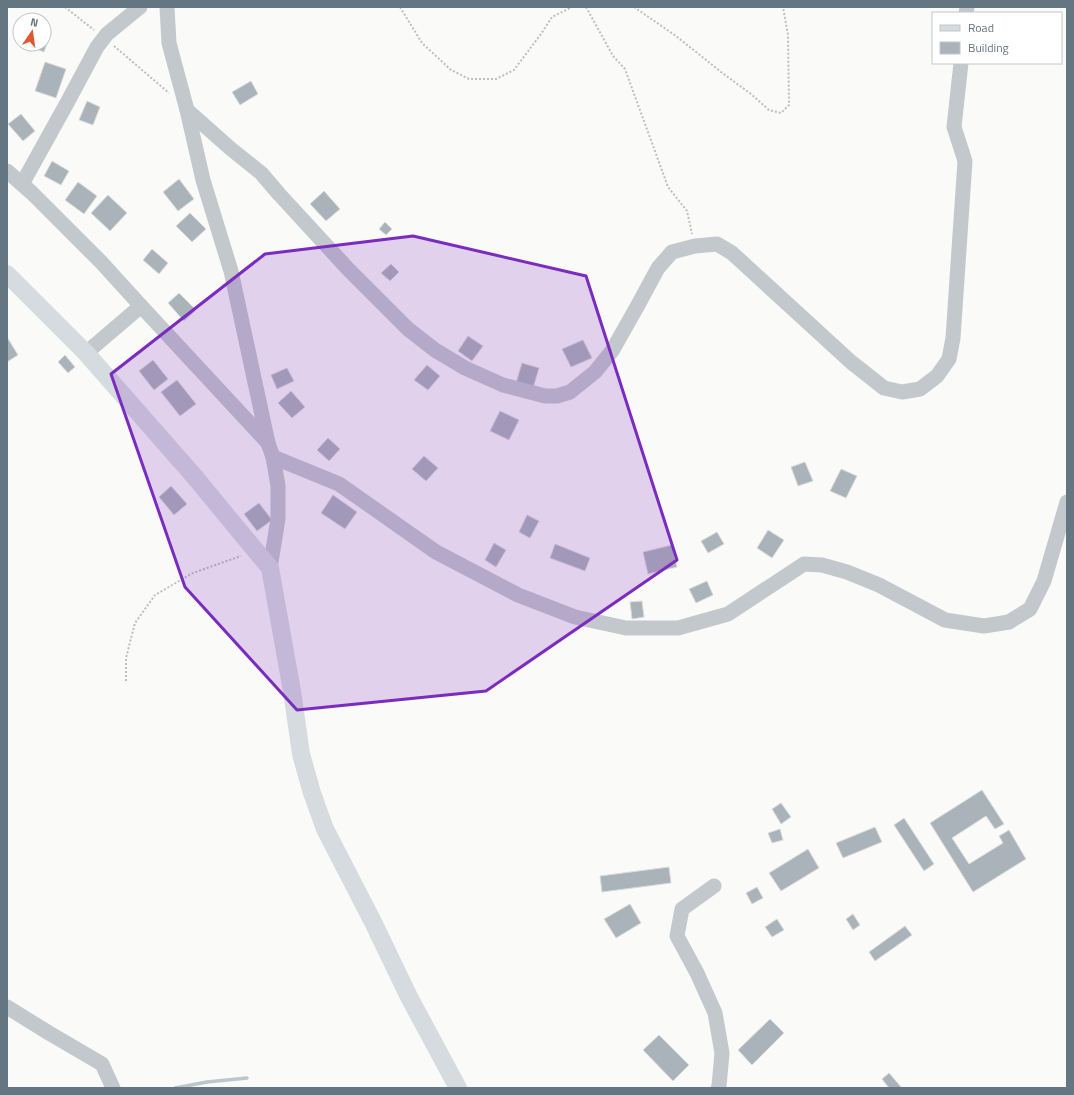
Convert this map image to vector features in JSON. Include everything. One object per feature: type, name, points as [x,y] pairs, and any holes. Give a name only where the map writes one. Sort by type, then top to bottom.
[{"type":"main road","points":[[7,274],[86,353],[194,476],[270,568],[292,691],[301,754],[312,793],[325,829],[373,922],[409,997],[458,1088]]},
{"type":"street","points":[[22,184],[68,103],[97,47],[107,34],[140,7]]},
{"type":"street","points":[[167,7],[169,43],[187,110],[203,180],[231,271],[278,486],[278,519],[270,568]]},
{"type":"street","points":[[187,110],[261,173],[348,269],[408,329],[435,350],[465,368],[503,386],[545,396],[557,396],[570,392],[595,372],[612,351],[658,268],[672,252],[696,246],[717,244],[732,253],[851,362],[884,388],[902,392],[920,389],[937,376],[949,359],[953,338],[965,161],[954,127],[961,64]]},
{"type":"street","points":[[7,171],[101,262],[271,450],[339,484],[436,552],[518,595],[575,617],[626,628],[678,628],[728,614],[804,564],[822,565],[847,572],[879,585],[945,620],[984,626],[1009,622],[1030,609],[1044,581],[1067,502]]},
{"type":"street","points":[[86,353],[141,306]]},
{"type":"street","points":[[714,886],[682,909],[677,936],[697,973],[715,1013],[722,1053],[718,1088]]},
{"type":"street","points":[[7,1007],[49,1034],[102,1064],[113,1088]]},
{"type":"path","points":[[65,7],[98,33]]},
{"type":"path","points":[[400,7],[422,43],[451,70],[469,79],[496,79],[514,70],[552,17],[572,7]]},
{"type":"path","points":[[586,7],[613,56],[625,69],[668,187],[687,212],[696,246]]},
{"type":"path","points":[[634,7],[676,36],[751,94],[769,110],[781,113],[789,105],[788,35],[783,7]]},
{"type":"path","points":[[110,43],[170,94]]},
{"type":"path","points":[[126,681],[126,658],[135,623],[155,595],[193,573],[255,551]]},
{"type":"highlighted area","points":[[413,236],[586,276],[677,560],[486,691],[297,710],[185,587],[111,374],[265,254]]},
{"type":"building","points":[[45,62],[66,69],[56,98],[35,91]]},
{"type":"building","points":[[251,81],[258,94],[240,105],[232,92]]},
{"type":"building","points":[[87,101],[100,107],[93,125],[79,120]]},
{"type":"building","points":[[21,114],[35,131],[23,141],[8,124]]},
{"type":"building","points":[[52,161],[69,171],[61,185],[44,176]]},
{"type":"building","points":[[179,179],[194,199],[178,211],[163,192]]},
{"type":"building","points":[[78,182],[97,196],[84,214],[65,200]]},
{"type":"building","points":[[324,191],[340,209],[326,221],[310,204]]},
{"type":"building","points":[[108,195],[127,213],[110,231],[91,213]]},
{"type":"building","points":[[190,213],[206,229],[192,242],[176,226]]},
{"type":"building","points":[[385,222],[392,229],[386,235],[379,229]]},
{"type":"building","points":[[152,249],[168,263],[159,274],[143,260]]},
{"type":"building","points":[[391,264],[399,272],[390,281],[381,273]]},
{"type":"building","points":[[179,293],[196,310],[184,321],[168,303]]},
{"type":"building","points":[[468,336],[483,346],[472,361],[458,351]]},
{"type":"building","points":[[7,337],[18,355],[7,362]]},
{"type":"building","points":[[583,340],[592,358],[571,367],[562,349]]},
{"type":"building","points":[[65,355],[75,367],[68,373],[58,362]]},
{"type":"building","points":[[153,360],[168,379],[154,390],[139,371]]},
{"type":"building","points":[[522,363],[539,368],[533,388],[516,383]]},
{"type":"building","points":[[427,365],[440,376],[428,390],[414,380]]},
{"type":"building","points":[[287,368],[294,381],[277,389],[271,375]]},
{"type":"building","points":[[177,380],[196,404],[180,416],[161,392]]},
{"type":"building","points":[[291,391],[305,407],[292,418],[278,403]]},
{"type":"building","points":[[500,411],[519,420],[509,440],[490,431]]},
{"type":"building","points":[[328,438],[340,449],[329,461],[317,450]]},
{"type":"building","points":[[424,456],[438,468],[426,481],[412,469]]},
{"type":"building","points":[[805,462],[813,481],[798,486],[791,467]]},
{"type":"building","points":[[841,469],[857,476],[846,498],[830,491]]},
{"type":"building","points":[[171,486],[187,504],[174,515],[159,497]]},
{"type":"building","points":[[333,495],[357,512],[345,529],[321,513]]},
{"type":"building","points":[[259,503],[272,520],[257,531],[244,514]]},
{"type":"building","points":[[527,515],[539,521],[530,538],[519,532]]},
{"type":"building","points":[[768,530],[784,540],[772,558],[757,548]]},
{"type":"building","points":[[717,532],[724,544],[708,553],[701,541]]},
{"type":"building","points":[[494,543],[506,550],[496,567],[485,560]]},
{"type":"building","points":[[555,544],[590,558],[585,571],[550,558]]},
{"type":"building","points":[[672,545],[677,567],[648,574],[643,552]]},
{"type":"building","points":[[707,581],[713,595],[696,603],[689,589]]},
{"type":"building","points":[[642,601],[644,617],[632,619],[630,602]]},
{"type":"building","points":[[982,790],[1004,824],[995,829],[986,816],[952,838],[969,864],[1003,843],[999,836],[1009,830],[1026,859],[973,892],[930,823]]},
{"type":"building","points":[[781,803],[791,817],[781,824],[772,809]]},
{"type":"building","points":[[904,818],[934,864],[924,871],[894,825]]},
{"type":"building","points":[[875,827],[882,842],[843,858],[836,843]]},
{"type":"building","points":[[780,829],[783,840],[772,843],[768,833]]},
{"type":"building","points":[[808,849],[819,868],[781,891],[769,873]]},
{"type":"building","points":[[669,867],[671,883],[602,892],[600,876]]},
{"type":"building","points":[[757,887],[763,898],[752,904],[746,893]]},
{"type":"building","points":[[630,904],[641,923],[616,938],[604,919]]},
{"type":"building","points":[[853,914],[860,925],[853,930],[846,919]]},
{"type":"building","points":[[777,919],[784,930],[772,937],[765,927]]},
{"type":"building","points":[[905,926],[912,935],[875,961],[869,952]]},
{"type":"building","points":[[770,1019],[784,1033],[752,1065],[738,1050]]},
{"type":"building","points":[[659,1035],[689,1065],[673,1081],[643,1050]]},
{"type":"building","points":[[889,1073],[902,1088],[889,1088],[882,1079]]},
{"type":"waterway","points":[[175,1088],[207,1082],[247,1078]]}]
